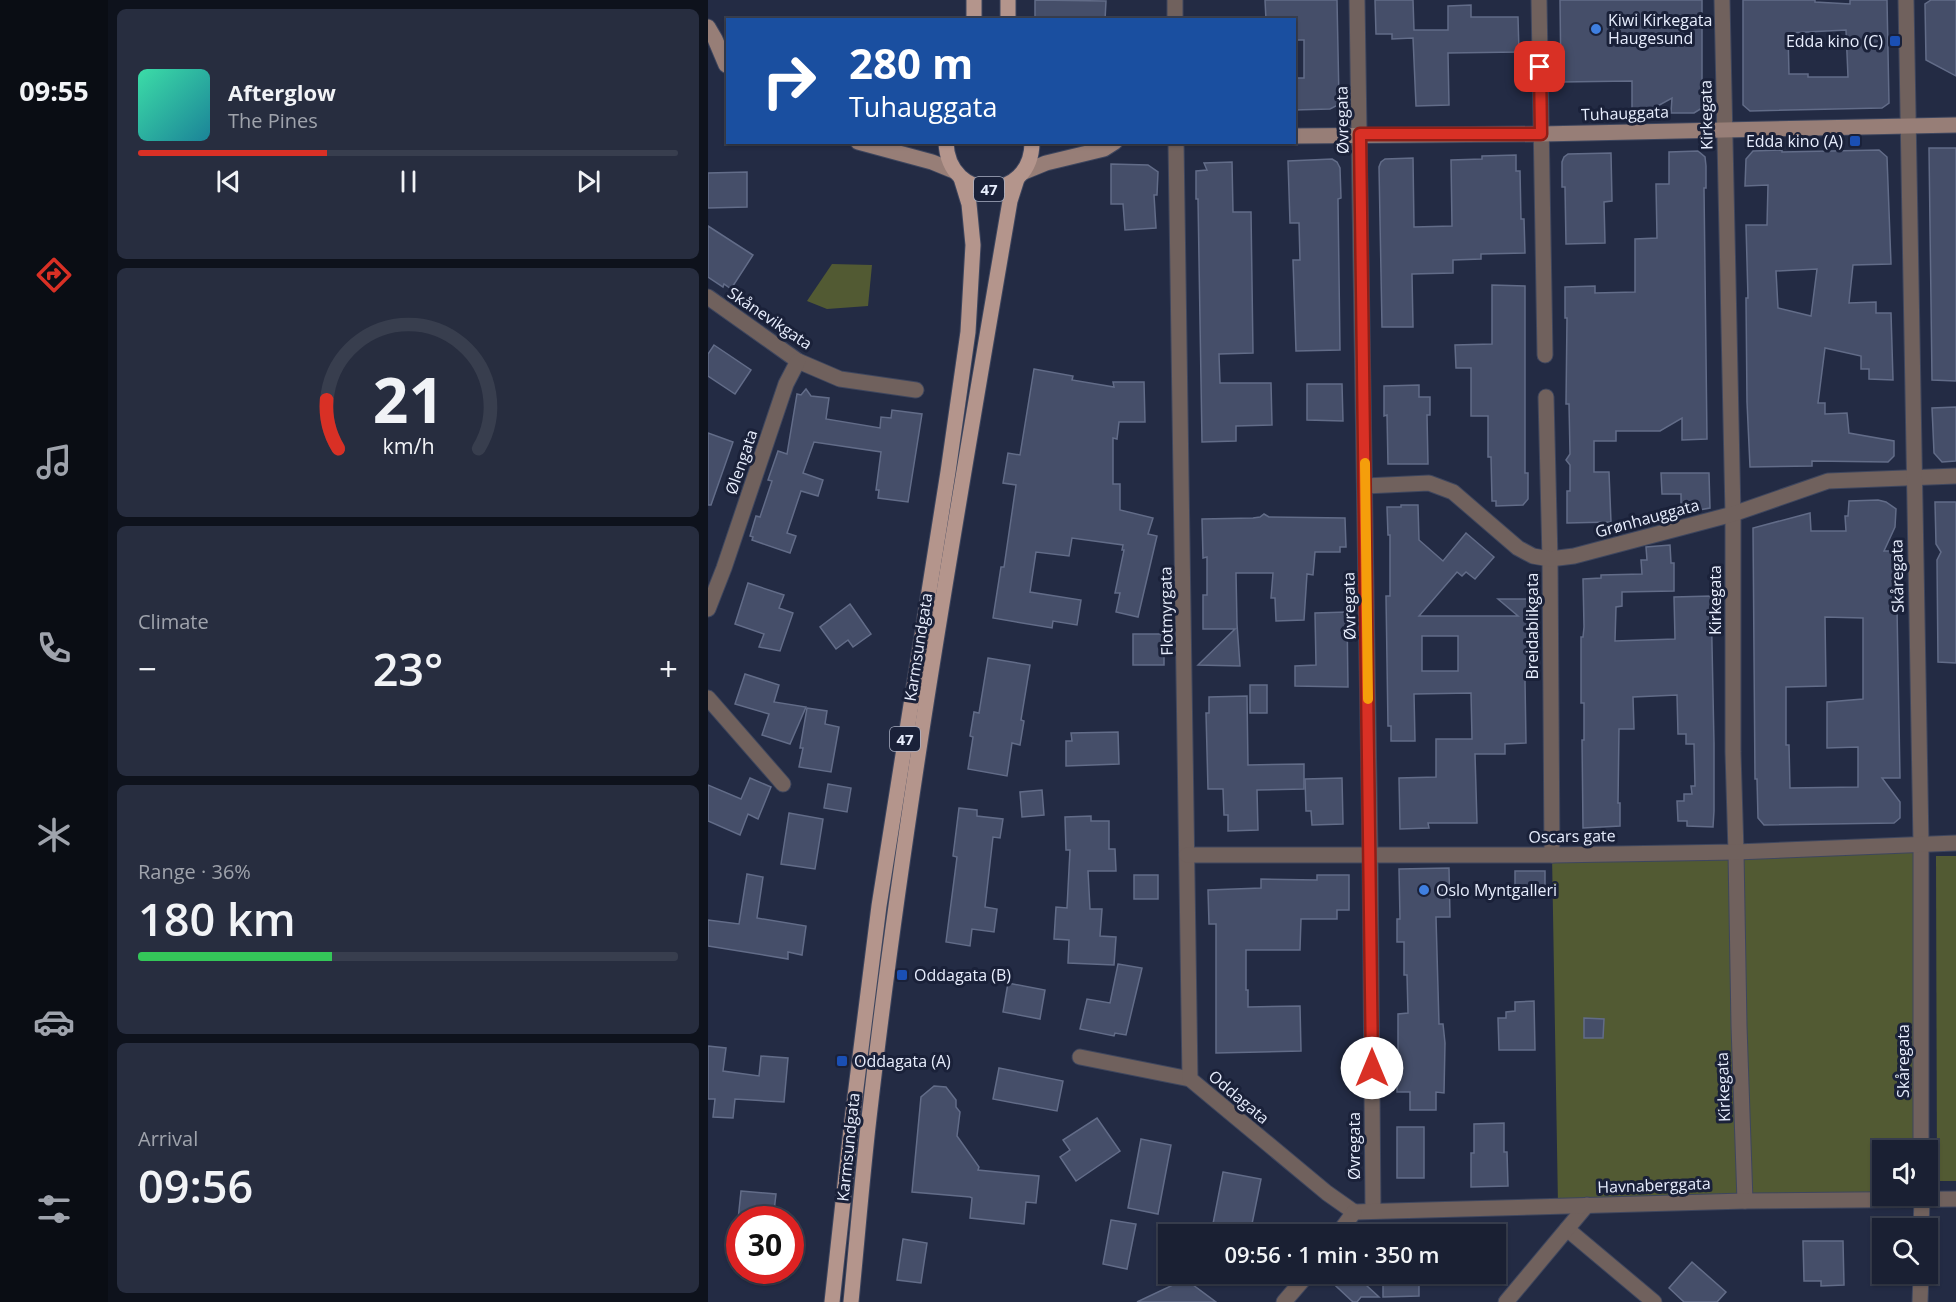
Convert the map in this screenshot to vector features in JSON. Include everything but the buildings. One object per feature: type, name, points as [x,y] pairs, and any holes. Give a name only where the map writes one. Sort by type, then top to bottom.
[{"type":"main road","points":[[974,0],[974,18]]},
{"type":"main road","points":[[1008,0],[1008,18]]},
{"type":"main road","points":[[708,27],[726,63]]},
{"type":"main road","points":[[708,52],[726,64]]},
{"type":"main road","name":"Tuhauggata","points":[[1296,136],[1541,134],[1724,128],[1956,125]]},
{"type":"main road","points":[[865,144],[932,162],[957,175]]},
{"type":"main road","name":"47","points":[[946,144],[947,152],[957,175],[971,185],[983,189],[995,189],[1007,185],[1021,175],[1029,162],[1032,144]]},
{"type":"main road","points":[[1021,175],[1046,163],[1111,144]]},
{"type":"main road","name":"Karmsundgata","points":[[832,1302],[879,906],[968,332],[973,245],[969,204],[957,175]]},
{"type":"main road","name":"Karmsundgata","points":[[851,1302],[869,1118],[904,851],[979,384],[1011,201],[1021,175]]},
{"type":"street","points":[[1175,0],[1175,18]]},
{"type":"street","name":"Øvregata","points":[[1357,0],[1373,1211]]},
{"type":"street","points":[[1539,0],[1545,355]]},
{"type":"street","name":"Kirkegata","points":[[1722,0],[1733,514],[1733,752],[1745,1200]]},
{"type":"street","name":"Skåregata","points":[[1906,0],[1921,844],[1922,1140]]},
{"type":"street","name":"Flotmyrgata","points":[[1176,144],[1190,1079]]},
{"type":"street","name":"Skånevikgata","points":[[708,297],[798,361],[840,379],[916,390]]},
{"type":"street","name":"Ølengata","points":[[708,609],[728,557],[786,384],[798,361]]},
{"type":"street","name":"Breidablikgata","points":[[1546,397],[1550,559],[1552,855]]},
{"type":"street","name":"Grønhauggata","points":[[1365,486],[1429,483],[1453,492],[1518,548],[1533,556],[1550,559],[1574,556],[1733,514],[1828,481],[1956,476]]},
{"type":"street","points":[[708,698],[783,784]]},
{"type":"street","name":"Oscars gate","points":[[1187,855],[1552,855],[1736,852],[1956,843]]},
{"type":"street","name":"Oddagata","points":[[1080,1057],[1190,1079],[1327,1193],[1354,1212]]},
{"type":"street","name":"Havnaberggata","points":[[1354,1212],[1872,1198]]},
{"type":"street","name":"Havnaberggata","points":[[1938,1198],[1956,1199]]},
{"type":"street","points":[[1506,1302],[1587,1205]]},
{"type":"street","points":[[1345,1224],[1354,1212]]},
{"type":"street","points":[[1567,1229],[1654,1302]]},
{"type":"street","points":[[1284,1302],[1299,1284]]},
{"type":"street","points":[[1920,1302],[1921,1284]]},
{"type":"green space","points":[[832,264],[872,265],[868,306],[827,309],[807,301]]},
{"type":"green space","points":[[1921,844],[1921,1140],[1872,1140],[1872,1196],[1558,1206],[1552,855]]},
{"type":"green space","points":[[1936,856],[1956,856],[1956,1181],[1938,1181]]},
{"type":"slow traffic","points":[[1365,463],[1368,699]]},
{"type":"place","name":"Kiwi Kirkegata Haugesund","points":[[1596,29]]},
{"type":"place","name":"Edda kino (C)","points":[[1895,41]]},
{"type":"place","name":"Edda kino (A)","points":[[1855,141]]},
{"type":"place","name":"Oslo Myntgalleri","points":[[1424,890]]},
{"type":"place","name":"Oddagata (B)","points":[[902,975]]},
{"type":"place","name":"Oddagata (A)","points":[[842,1061]]},
{"type":"route","points":[[1372,1068],[1360,134],[1541,134],[1540,67]]}]
